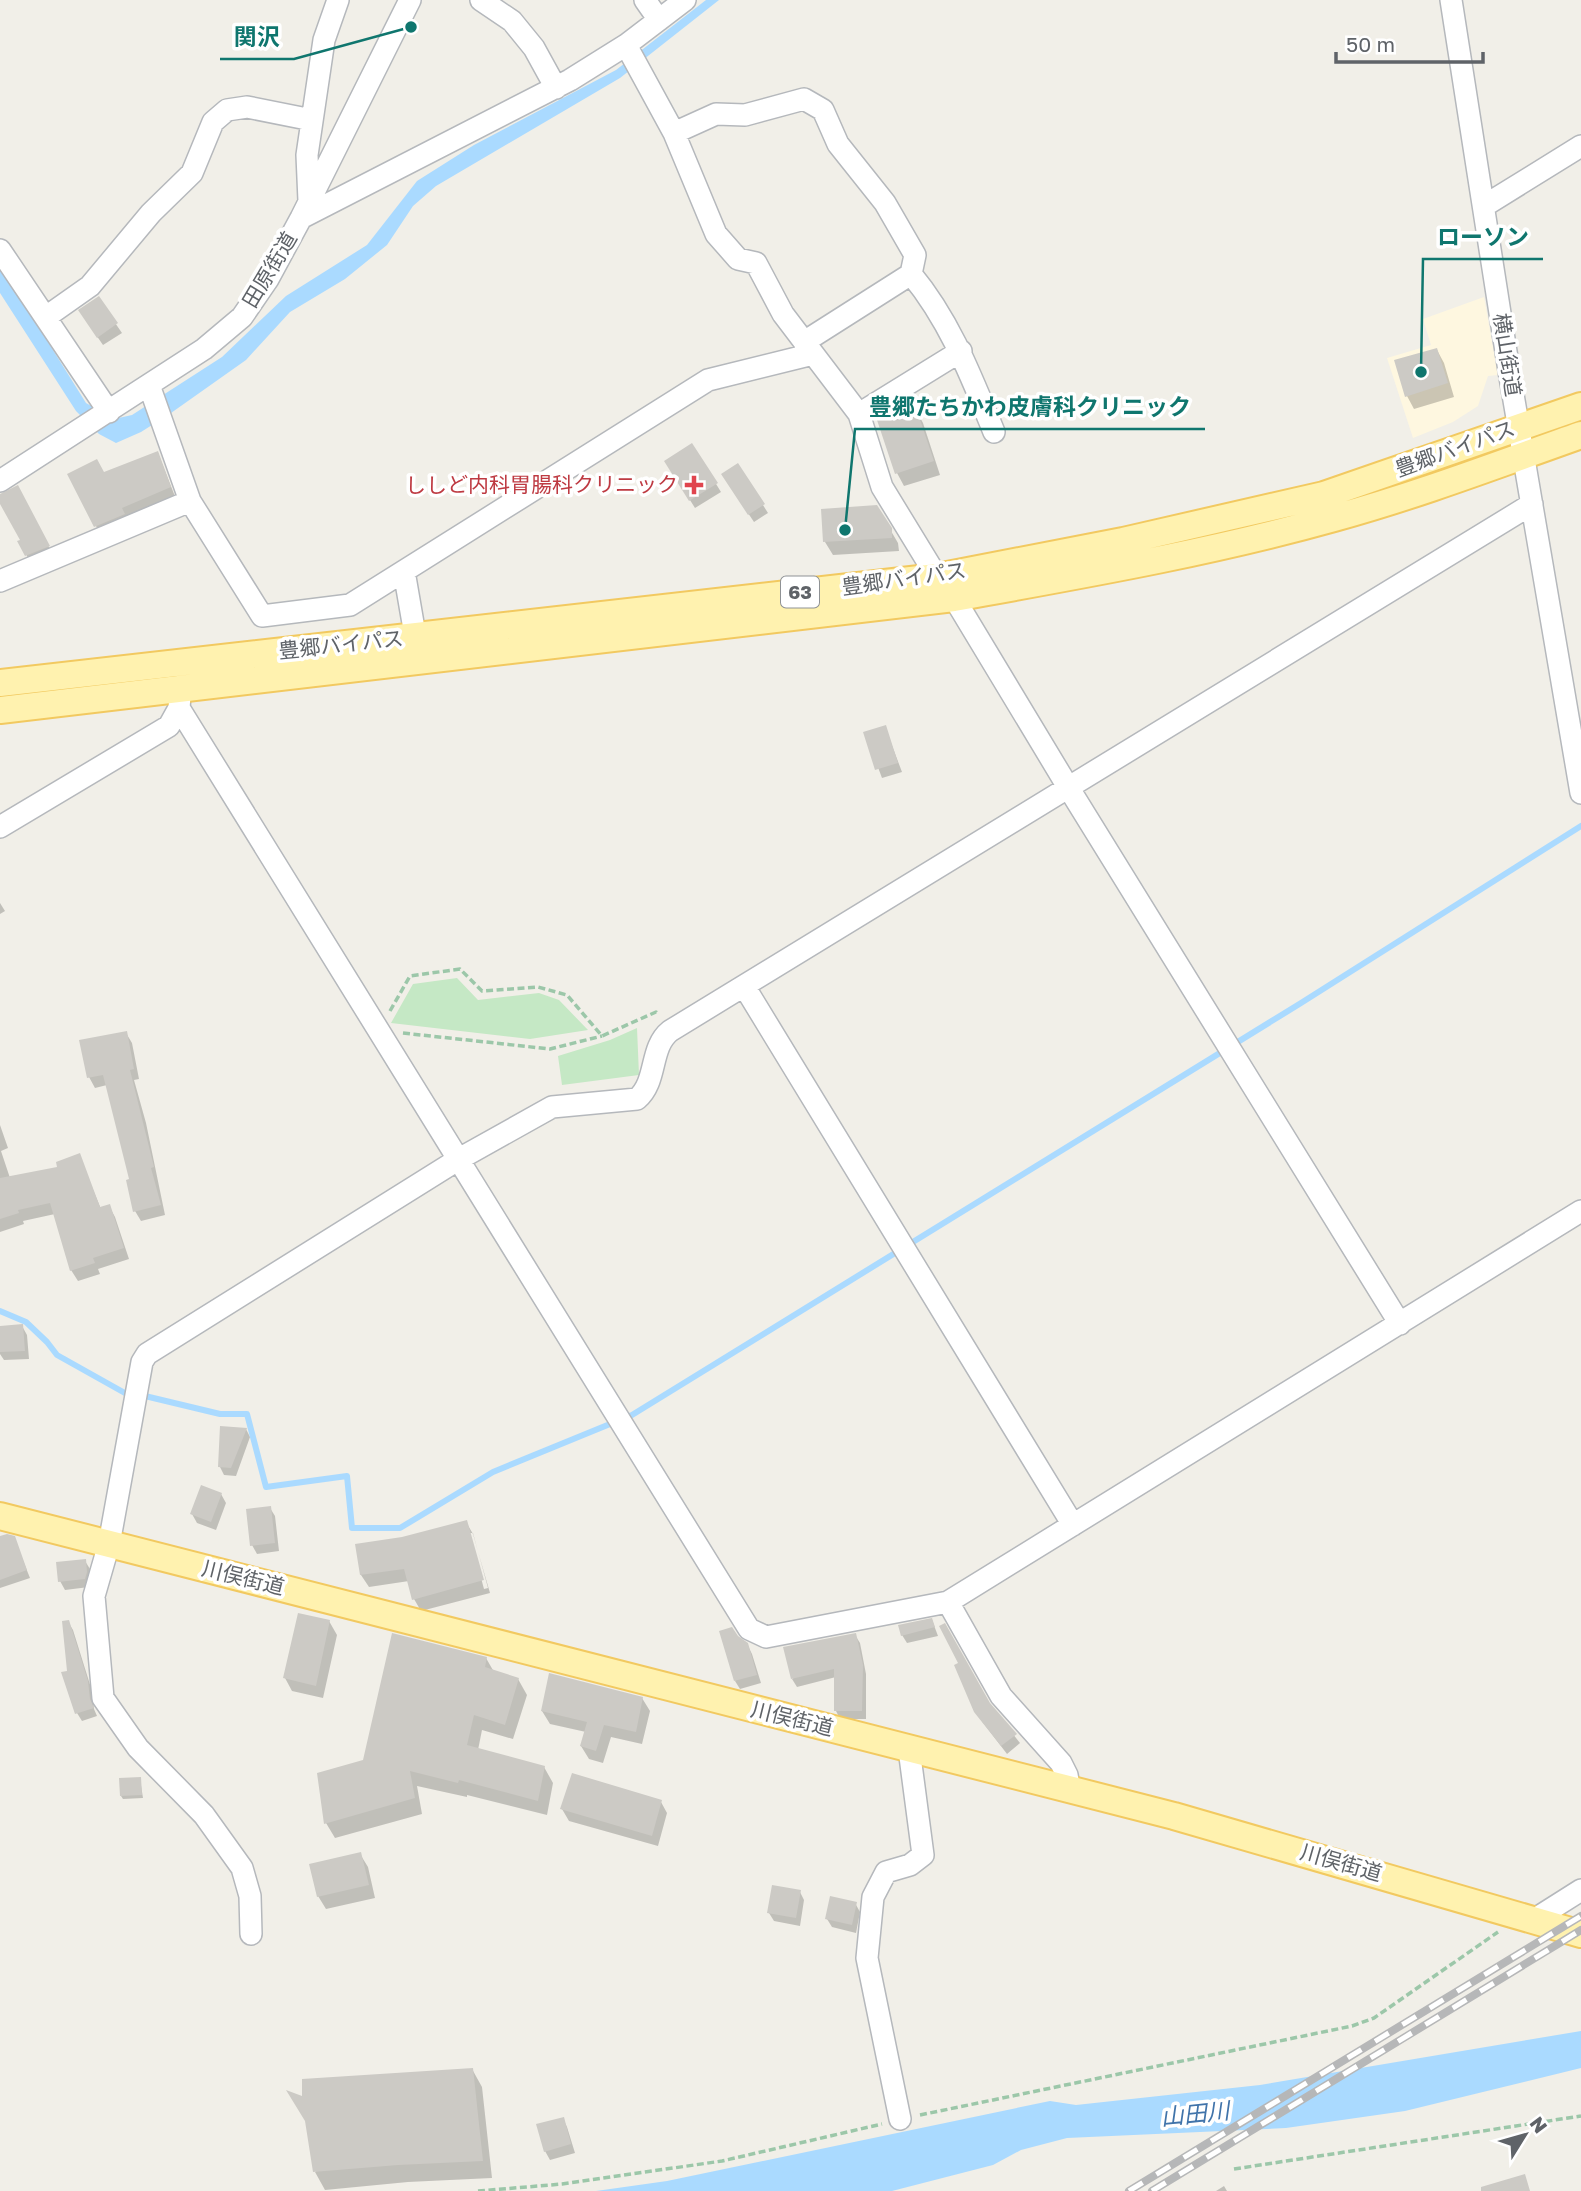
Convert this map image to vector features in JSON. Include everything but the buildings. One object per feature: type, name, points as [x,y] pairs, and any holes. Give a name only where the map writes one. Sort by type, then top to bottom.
[{"type":"main road","name":"豊郷バイパス","points":[[0,710],[180,699],[417,649],[937,577],[1123,541],[1324,495],[1574,409]]},
{"type":"main road","name":"豊郷バイパス","points":[[0,682],[178,663],[417,649],[954,598],[1107,570],[1333,519],[1439,487],[1523,454],[1580,436]]},
{"type":"main road","name":"川俣街道","points":[[0,1516],[1174,1816],[1581,1934]]},
{"type":"street","points":[[338,0],[324,40],[307,155],[305,209],[556,88],[626,45],[685,0]]},
{"type":"street","name":"田原街道","points":[[0,481],[204,349],[242,317],[268,279],[410,0]]},
{"type":"street","points":[[481,0],[512,20],[534,48],[556,88]]},
{"type":"street","points":[[645,0],[659,20]]},
{"type":"street","name":"横山街道","points":[[1451,0],[1523,454],[1581,793]]},
{"type":"street","points":[[626,45],[674,133],[716,234],[738,259],[756,263],[783,314],[859,414],[883,487],[1401,1324]]},
{"type":"street","points":[[149,386],[190,501],[262,615],[350,605],[708,380],[809,348],[911,274],[915,256],[885,203],[838,144],[823,110],[804,99],[746,115],[716,114],[674,133]]},
{"type":"street","points":[[46,317],[90,286],[152,213],[192,173],[214,122],[227,110],[247,107],[312,120]]},
{"type":"street","points":[[1484,205],[1581,146]]},
{"type":"street","points":[[0,250],[109,412]]},
{"type":"street","points":[[911,274],[928,293],[961,352],[994,432]]},
{"type":"street","points":[[859,414],[961,352]]},
{"type":"street","points":[[1574,409],[1580,436]]},
{"type":"street","points":[[0,581],[190,501]]},
{"type":"street","points":[[251,1934],[250,1896],[242,1868],[204,1815],[138,1748],[103,1698],[94,1596],[109,1544],[142,1362],[147,1354],[459,1159],[551,1107],[637,1099],[646,1091],[660,1039],[670,1031],[1532,504]]},
{"type":"street","points":[[404,571],[417,649]]},
{"type":"street","points":[[0,827],[169,726],[180,699],[178,663]]},
{"type":"street","points":[[180,699],[380,1031],[748,1629],[766,1637],[948,1602],[1581,1211]]},
{"type":"street","points":[[744,986],[1073,1525]]},
{"type":"street","points":[[948,1602],[1001,1696],[1061,1763],[1068,1775],[1070,1791]]},
{"type":"street","points":[[900,2119],[867,1958],[873,1898],[886,1872],[910,1864],[923,1855],[909,1749]]},
{"type":"street","points":[[1526,1919],[1581,1890]]},
{"type":"path","points":[[602,1036],[567,995],[538,987],[482,991],[460,969],[410,976],[380,1031],[550,1049],[602,1036],[656,1012],[670,1031]]},
{"type":"path","points":[[478,2191],[562,2184],[722,2161],[900,2119],[1352,2026],[1374,2018],[1526,1919]]},
{"type":"path","points":[[1234,2169],[1581,2116]]},
{"type":"shaded area","points":[[1484,297],[1498,375],[1488,376],[1478,406],[1453,422],[1413,438],[1387,358],[1431,345],[1423,319]]},
{"type":"green space","points":[[457,978],[478,1000],[539,993],[559,1000],[588,1030],[530,1039],[391,1023],[413,984]]},
{"type":"green space","points":[[637,1028],[639,1075],[562,1085],[558,1056],[610,1040]]},
{"type":"water","points":[[706,0],[719,0],[620,78],[436,186],[413,206],[387,245],[345,279],[290,312],[246,360],[171,413],[141,432],[116,443],[99,434],[76,411],[0,293],[0,265],[86,403],[114,419],[132,415],[222,357],[286,296],[367,245],[417,181],[474,145],[616,70]]},
{"type":"water","name":"山田川","points":[[1581,2031],[1581,2068],[1405,2111],[1286,2128],[1067,2138],[1021,2150],[993,2165],[892,2191],[596,2191],[667,2181],[1050,2101],[1076,2105],[1260,2085]]},
{"type":"waterway","points":[[143,1399],[145,1396],[220,1414],[247,1414],[266,1487],[347,1476],[352,1528],[400,1528],[493,1472],[632,1415],[1301,1003],[1581,826]]},
{"type":"waterway","points":[[0,1311],[26,1322],[57,1355],[132,1397]]},
{"type":"railway","points":[[1129,2191],[1581,1916]]},
{"type":"railway","points":[[1152,2191],[1581,1930]]},
{"type":"place","name":"関沢","points":[[411,27]]},
{"type":"place","name":"ローソン","points":[[1421,372]]},
{"type":"place","name":"ししど内科胃腸科クリニック","points":[[694,485]]},
{"type":"place","name":"豊郷たちかわ皮膚科クリニック","points":[[845,530]]}]
